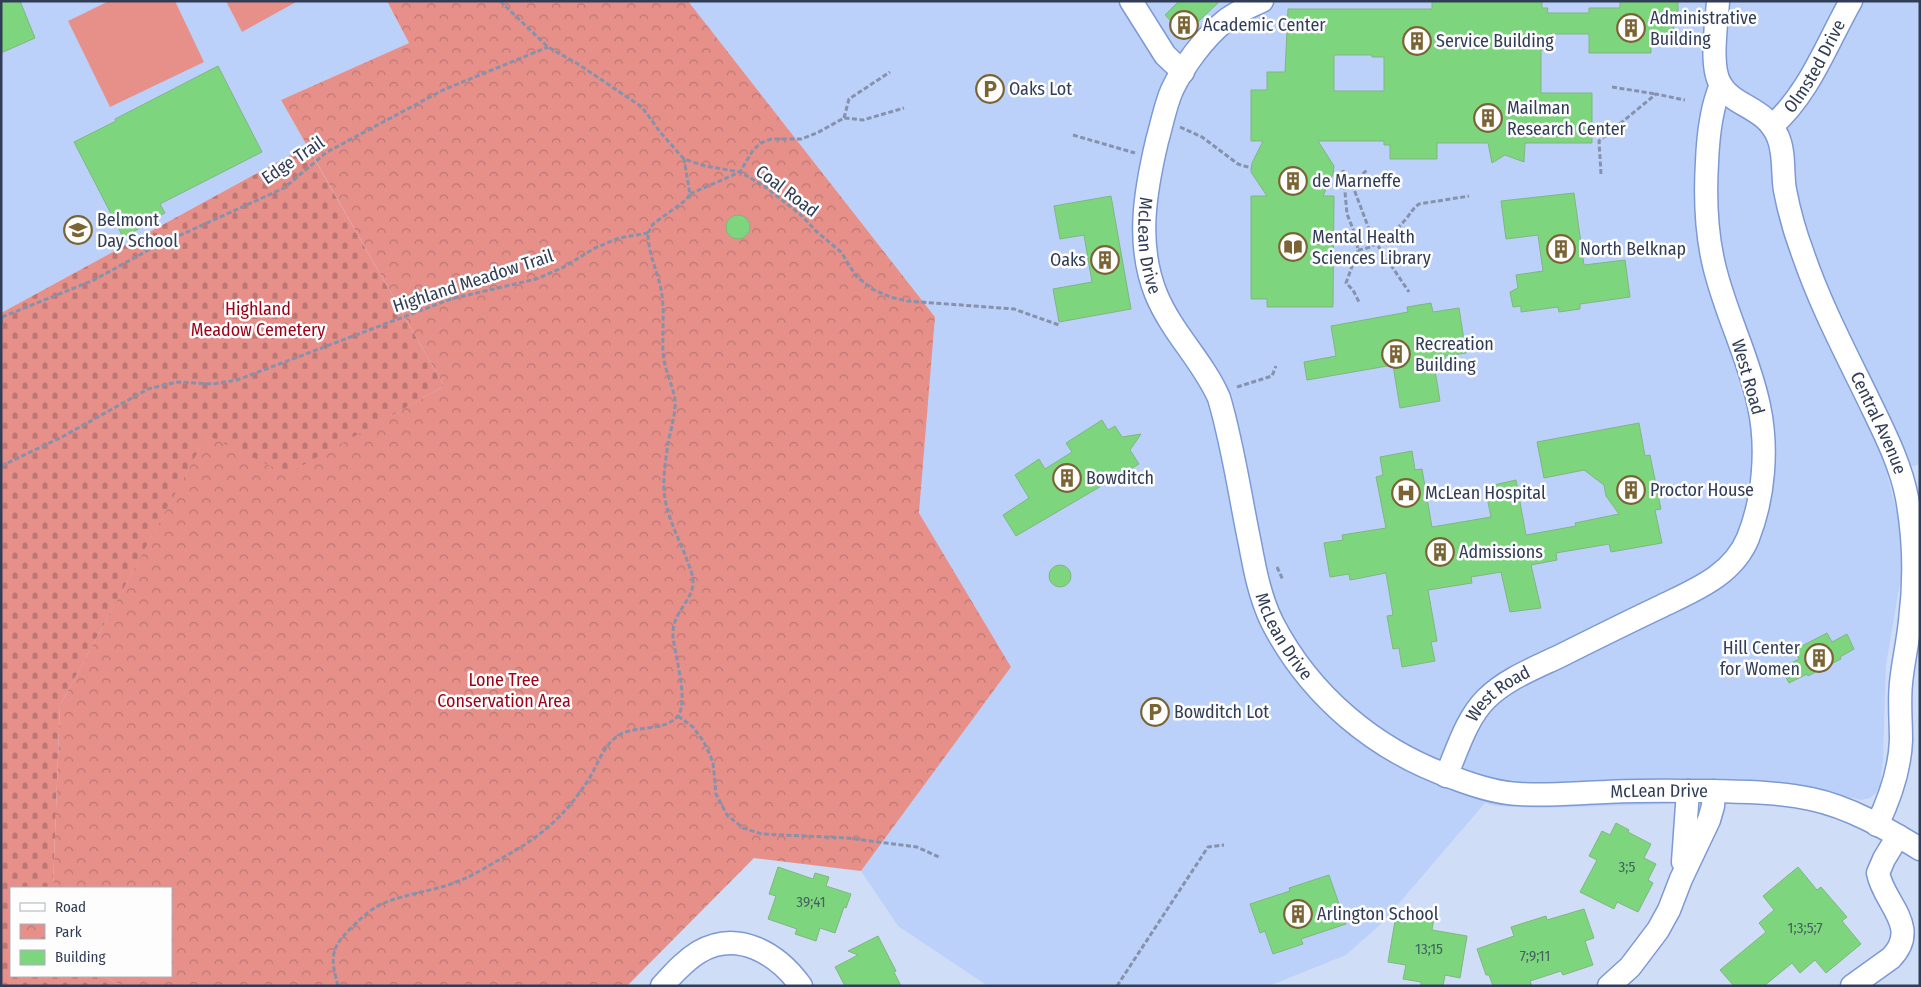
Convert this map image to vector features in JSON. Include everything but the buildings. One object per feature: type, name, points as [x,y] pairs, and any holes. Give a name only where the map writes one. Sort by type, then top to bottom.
[{"type":"street","points":[[1131,1],[1165,55],[1183,72]]},
{"type":"street","name":"McLean Drive","points":[[1262,1],[1242,10],[1224,22],[1198,51],[1172,89],[1166,105],[1148,183],[1144,213],[1147,263],[1156,294],[1170,323],[1208,377],[1219,398],[1261,594],[1278,633],[1297,662],[1329,701],[1373,737],[1403,756],[1446,776],[1482,788],[1520,794],[1714,791],[1773,794],[1814,799],[1844,809],[1898,836],[1920,850]]},
{"type":"street","name":"West Road","points":[[1446,776],[1477,708],[1493,692],[1523,673],[1700,587],[1734,562],[1752,527],[1759,495],[1763,436],[1759,404],[1713,265],[1706,205],[1707,153],[1714,107],[1721,85],[1717,77],[1716,62],[1718,1]]},
{"type":"street","name":"Olmsted Drive","points":[[1772,126],[1798,99],[1851,1]]},
{"type":"street","name":"Central Avenue","points":[[1721,85],[1735,98],[1758,112],[1772,126],[1780,141],[1785,190],[1803,255],[1825,308],[1883,429],[1904,486],[1909,514],[1916,586],[1915,619],[1901,681],[1900,751],[1892,788],[1877,825]]},
{"type":"street","points":[[1681,879],[1688,791]]},
{"type":"street","points":[[1609,986],[1630,967],[1652,940],[1664,920],[1711,813],[1714,791]]},
{"type":"street","points":[[1852,986],[1891,958],[1897,952],[1903,939],[1904,932],[1899,914],[1883,888],[1878,874],[1884,859],[1898,836]]},
{"type":"street","points":[[662,986],[680,967],[700,951],[711,947],[736,944],[758,948],[769,954],[787,968],[801,986]]},
{"type":"path","points":[[500,1],[548,47],[578,64],[642,107],[660,132],[684,159],[690,194]]},
{"type":"path","name":"Edge Trail","points":[[1,323],[2,317],[94,280],[154,247],[284,188],[327,152],[443,90],[548,47]]},
{"type":"path","points":[[844,118],[849,99],[890,72]]},
{"type":"path","points":[[1612,87],[1685,100]]},
{"type":"path","points":[[1600,174],[1600,141],[1656,94]]},
{"type":"path","points":[[338,986],[332,965],[333,951],[340,938],[363,915],[384,903],[458,882],[530,843],[563,815],[587,784],[609,743],[620,734],[634,729],[658,726],[670,722],[678,716],[681,709],[682,697],[673,636],[674,623],[693,587],[693,576],[669,517],[664,490],[668,443],[675,413],[674,398],[666,375],[664,360],[664,321],[661,288],[648,244],[648,233],[654,224],[686,200],[690,194],[740,172],[753,150],[761,143],[770,139],[801,139],[817,133],[844,118],[863,120],[904,108]]},
{"type":"path","points":[[1177,126],[1202,137],[1238,164],[1251,168]]},
{"type":"path","points":[[1073,135],[1138,154]]},
{"type":"path","name":"Coal Road","points":[[684,159],[705,166],[740,172],[764,186],[801,215],[816,231],[841,252],[856,276],[872,289],[907,301],[1014,309],[1059,325]]},
{"type":"path","points":[[1343,170],[1347,214],[1355,234],[1358,250],[1346,283],[1353,290],[1359,302]]},
{"type":"path","points":[[1346,190],[1367,170]]},
{"type":"path","points":[[1352,184],[1376,244],[1408,292]]},
{"type":"path","points":[[1358,250],[1376,244],[1394,231],[1419,204],[1469,196]]},
{"type":"path","name":"Highland Meadow Trail","points":[[1,466],[62,437],[148,389],[177,382],[213,384],[237,380],[451,299],[536,278],[562,268],[595,248],[619,238],[648,233]]},
{"type":"path","points":[[1237,387],[1272,376],[1276,366]]},
{"type":"path","points":[[678,716],[693,727],[704,742],[712,762],[716,794],[728,815],[743,828],[762,834],[847,838],[917,848],[941,858]]},
{"type":"path","points":[[1117,986],[1208,847],[1224,845]]},
{"type":"shaded area","name":"Belmont Day School","points":[[1,1],[387,1],[409,43],[281,100],[307,146],[1,313]]},
{"type":"shaded area","name":"McLean Hospital","points":[[688,1],[1920,1],[1920,464],[1887,474],[1900,525],[1903,565],[1886,665],[1883,760],[1880,786],[1876,793],[1870,798],[1861,800],[1817,789],[1741,779],[1668,778],[1670,804],[1541,808],[1496,806],[1485,803],[1382,923],[1346,955],[1269,986],[988,986],[898,926],[861,871],[1011,667],[919,513],[935,317]]},
{"type":"green space","points":[[109,1],[175,1],[204,62],[110,107],[68,21]]},
{"type":"green space","points":[[226,1],[298,1],[242,32]]},
{"type":"green space","name":"Lone Tree Conservation Area","points":[[387,1],[688,1],[935,317],[919,513],[1011,667],[861,871],[754,858],[627,986],[124,986],[103,977],[172,977],[172,887],[53,887],[60,705],[207,435],[287,474],[444,386],[281,100],[409,43]]},
{"type":"green space","name":"Highland Meadow Cemetery","points":[[307,146],[444,386],[287,475],[207,436],[60,705],[53,887],[10,887],[10,977],[103,977],[124,986],[1,986],[1,313]]},
{"type":"place","name":"Academic Center","points":[[1184,25]]},
{"type":"place","name":"Administrative Building","points":[[1631,28]]},
{"type":"place","name":"Service Building","points":[[1417,41]]},
{"type":"place","name":"Oaks Lot","points":[[990,89]]},
{"type":"place","name":"Mailman Research Center","points":[[1488,118]]},
{"type":"place","name":"de Marneffe","points":[[1293,181]]},
{"type":"place","name":"Belmont Day School","points":[[78,230]]},
{"type":"place","name":"Mental Health Sciences Library","points":[[1293,247]]},
{"type":"place","name":"North Belknap","points":[[1561,249]]},
{"type":"place","name":"Oaks","points":[[1105,260]]},
{"type":"place","name":"Recreation Building","points":[[1396,354]]},
{"type":"place","name":"Bowditch","points":[[1067,478]]},
{"type":"place","name":"Proctor House","points":[[1631,490]]},
{"type":"place","name":"McLean Hospital","points":[[1406,493]]},
{"type":"place","name":"Admissions","points":[[1440,552]]},
{"type":"place","name":"Hill Center for Women","points":[[1819,658]]},
{"type":"place","name":"Bowditch Lot","points":[[1155,712]]},
{"type":"place","name":"Arlington School","points":[[1298,914]]}]
